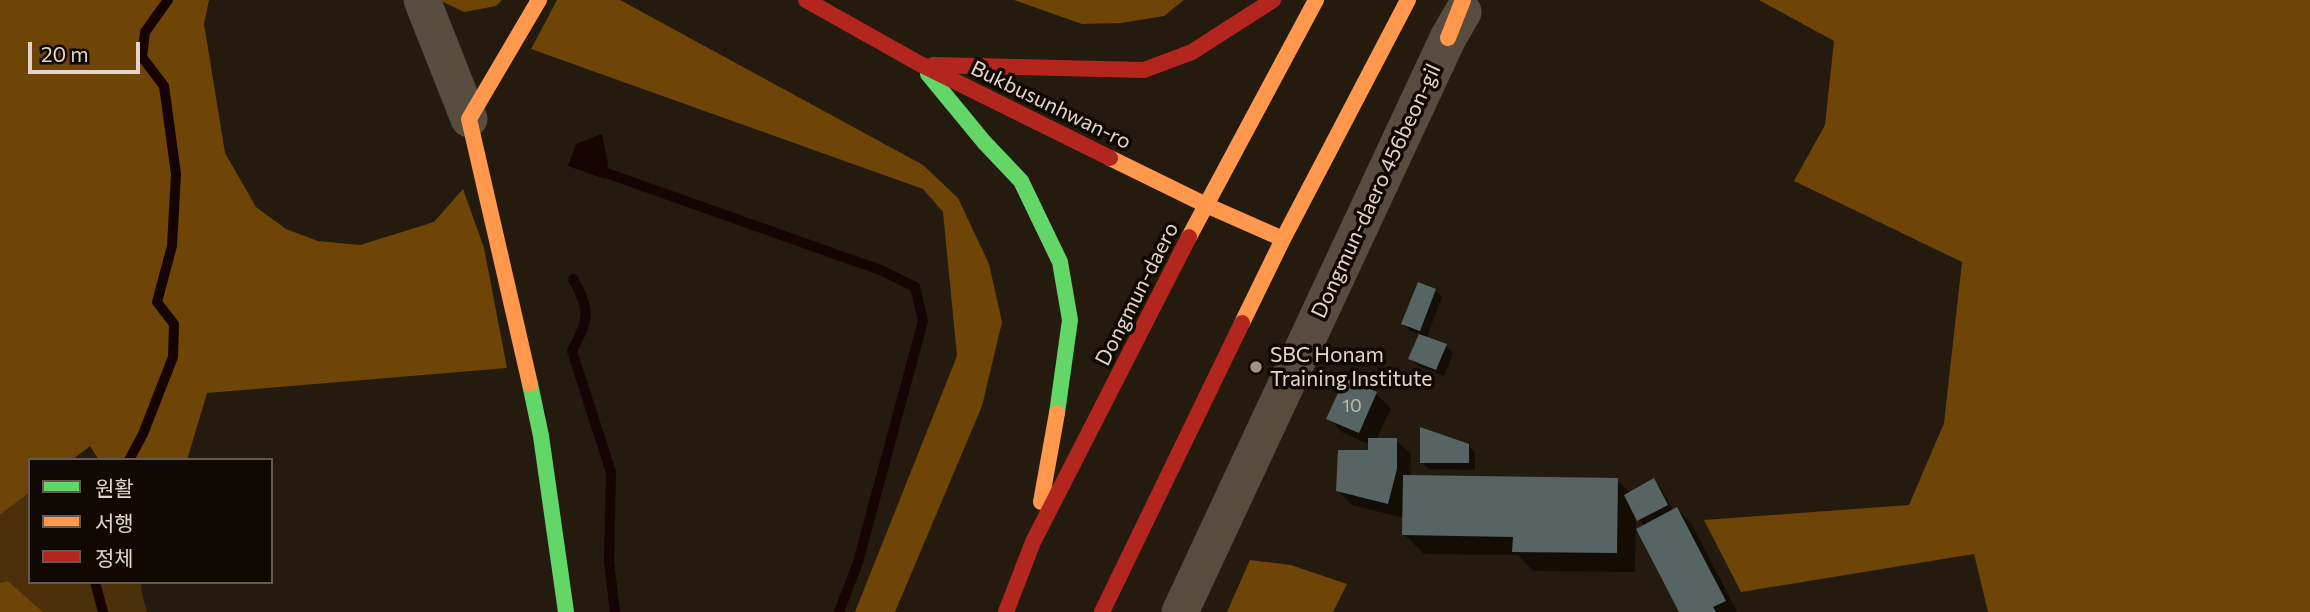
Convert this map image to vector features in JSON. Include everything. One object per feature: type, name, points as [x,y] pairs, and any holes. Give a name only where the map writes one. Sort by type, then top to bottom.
[{"type":"main road","points":[[539,0],[469,119],[541,436],[566,612]]},
{"type":"main road","name":"Bukbusunhwan-ro","points":[[806,0],[920,64],[1206,205],[1283,239]]},
{"type":"main road","points":[[920,64],[1144,70],[1192,52],[1273,0]]},
{"type":"main road","name":"Dongmun-daero","points":[[1006,612],[1033,542],[1206,205],[1316,0]]},
{"type":"main road","points":[[1102,612],[1283,239],[1408,0]]},
{"type":"main road","points":[[1448,38],[1463,0]]},
{"type":"main road","points":[[920,64],[984,142],[1021,181],[1060,262],[1070,320],[1064,376],[1033,542]]},
{"type":"street","points":[[422,0],[469,119]]},
{"type":"street","name":"Dongmun-daero 456beon-gil","points":[[1180,612],[1448,38],[1470,0]]},
{"type":"shaded area","points":[[0,0],[209,0],[204,24],[225,153],[256,207],[286,229],[318,241],[360,245],[434,222],[463,189],[484,248],[507,368],[207,393],[188,458],[98,458],[90,446],[75,458],[28,458],[28,494],[0,515]]},
{"type":"shaded area","points":[[439,0],[502,0],[496,6],[464,12]]},
{"type":"shaded area","points":[[557,0],[620,0],[923,165],[958,198],[989,264],[1002,322],[982,406],[895,612],[855,612],[957,356],[943,212],[923,189],[531,49]]},
{"type":"shaded area","points":[[1014,0],[1184,0],[1164,16],[1121,23],[1082,24]]},
{"type":"shaded area","points":[[1759,0],[2310,0],[2310,612],[1988,612],[1974,554],[1741,592],[1704,520],[1909,505],[1944,423],[1962,262],[1794,181],[1825,125],[1834,41]]},
{"type":"shaded area","points":[[602,134],[608,165],[605,179],[568,166],[576,144]]},
{"type":"shaded area","points":[[28,494],[28,584],[141,584],[147,612],[43,612],[8,581],[0,583],[0,515]]},
{"type":"shaded area","points":[[1250,560],[1291,565],[1347,584],[1333,612],[1227,612]]},
{"type":"shaded area","points":[[8,581],[43,612],[0,612],[0,583]]},
{"type":"building","points":[[1418,282],[1436,289],[1420,331],[1401,324]]},
{"type":"building","points":[[1419,334],[1447,344],[1436,370],[1408,359]]},
{"type":"building","points":[[1345,378],[1377,392],[1359,433],[1326,419]]},
{"type":"building","points":[[1420,427],[1469,444],[1469,463],[1420,463]]},
{"type":"building","points":[[1368,438],[1397,438],[1397,469],[1388,504],[1336,491],[1338,450],[1368,450]]},
{"type":"building","points":[[1403,475],[1618,478],[1617,553],[1512,552],[1513,537],[1402,535]]},
{"type":"building","points":[[1654,478],[1668,505],[1637,521],[1624,495]]},
{"type":"building","points":[[1677,507],[1726,601],[1713,607],[1716,612],[1679,612],[1636,529]]},
{"type":"waterway","points":[[130,458],[143,434],[173,357],[174,324],[157,302],[172,246],[176,174],[164,86],[142,57],[145,32],[168,0]]},
{"type":"waterway","points":[[595,169],[883,271],[915,287],[923,321],[858,562],[839,612]]},
{"type":"waterway","points":[[573,279],[583,299],[586,315],[572,351],[611,472],[609,561],[615,612]]},
{"type":"waterway","points":[[96,584],[103,612]]},
{"type":"traffic: fast","points":[[928,74],[984,142],[1021,181],[1060,262],[1070,320],[1057,413]]},
{"type":"traffic: fast","points":[[530,384],[541,436],[566,612]]},
{"type":"traffic: slow","points":[[530,384],[469,119],[539,0]]},
{"type":"traffic: slow","points":[[1189,237],[1316,0]]},
{"type":"traffic: slow","points":[[1242,323],[1408,0]]},
{"type":"traffic: slow","points":[[1448,38],[1463,0]]},
{"type":"traffic: slow","points":[[1110,158],[1283,239]]},
{"type":"traffic: slow","points":[[1041,502],[1057,413]]},
{"type":"traffic: jam","points":[[806,0],[920,64],[1110,158]]},
{"type":"traffic: jam","points":[[933,65],[1144,70],[1192,52],[1273,0]]},
{"type":"traffic: jam","points":[[1006,612],[1033,542],[1189,237]]},
{"type":"traffic: jam","points":[[1102,612],[1242,323]]},
{"type":"place","name":"SBC Honam Training Institute","points":[[1256,367]]}]
